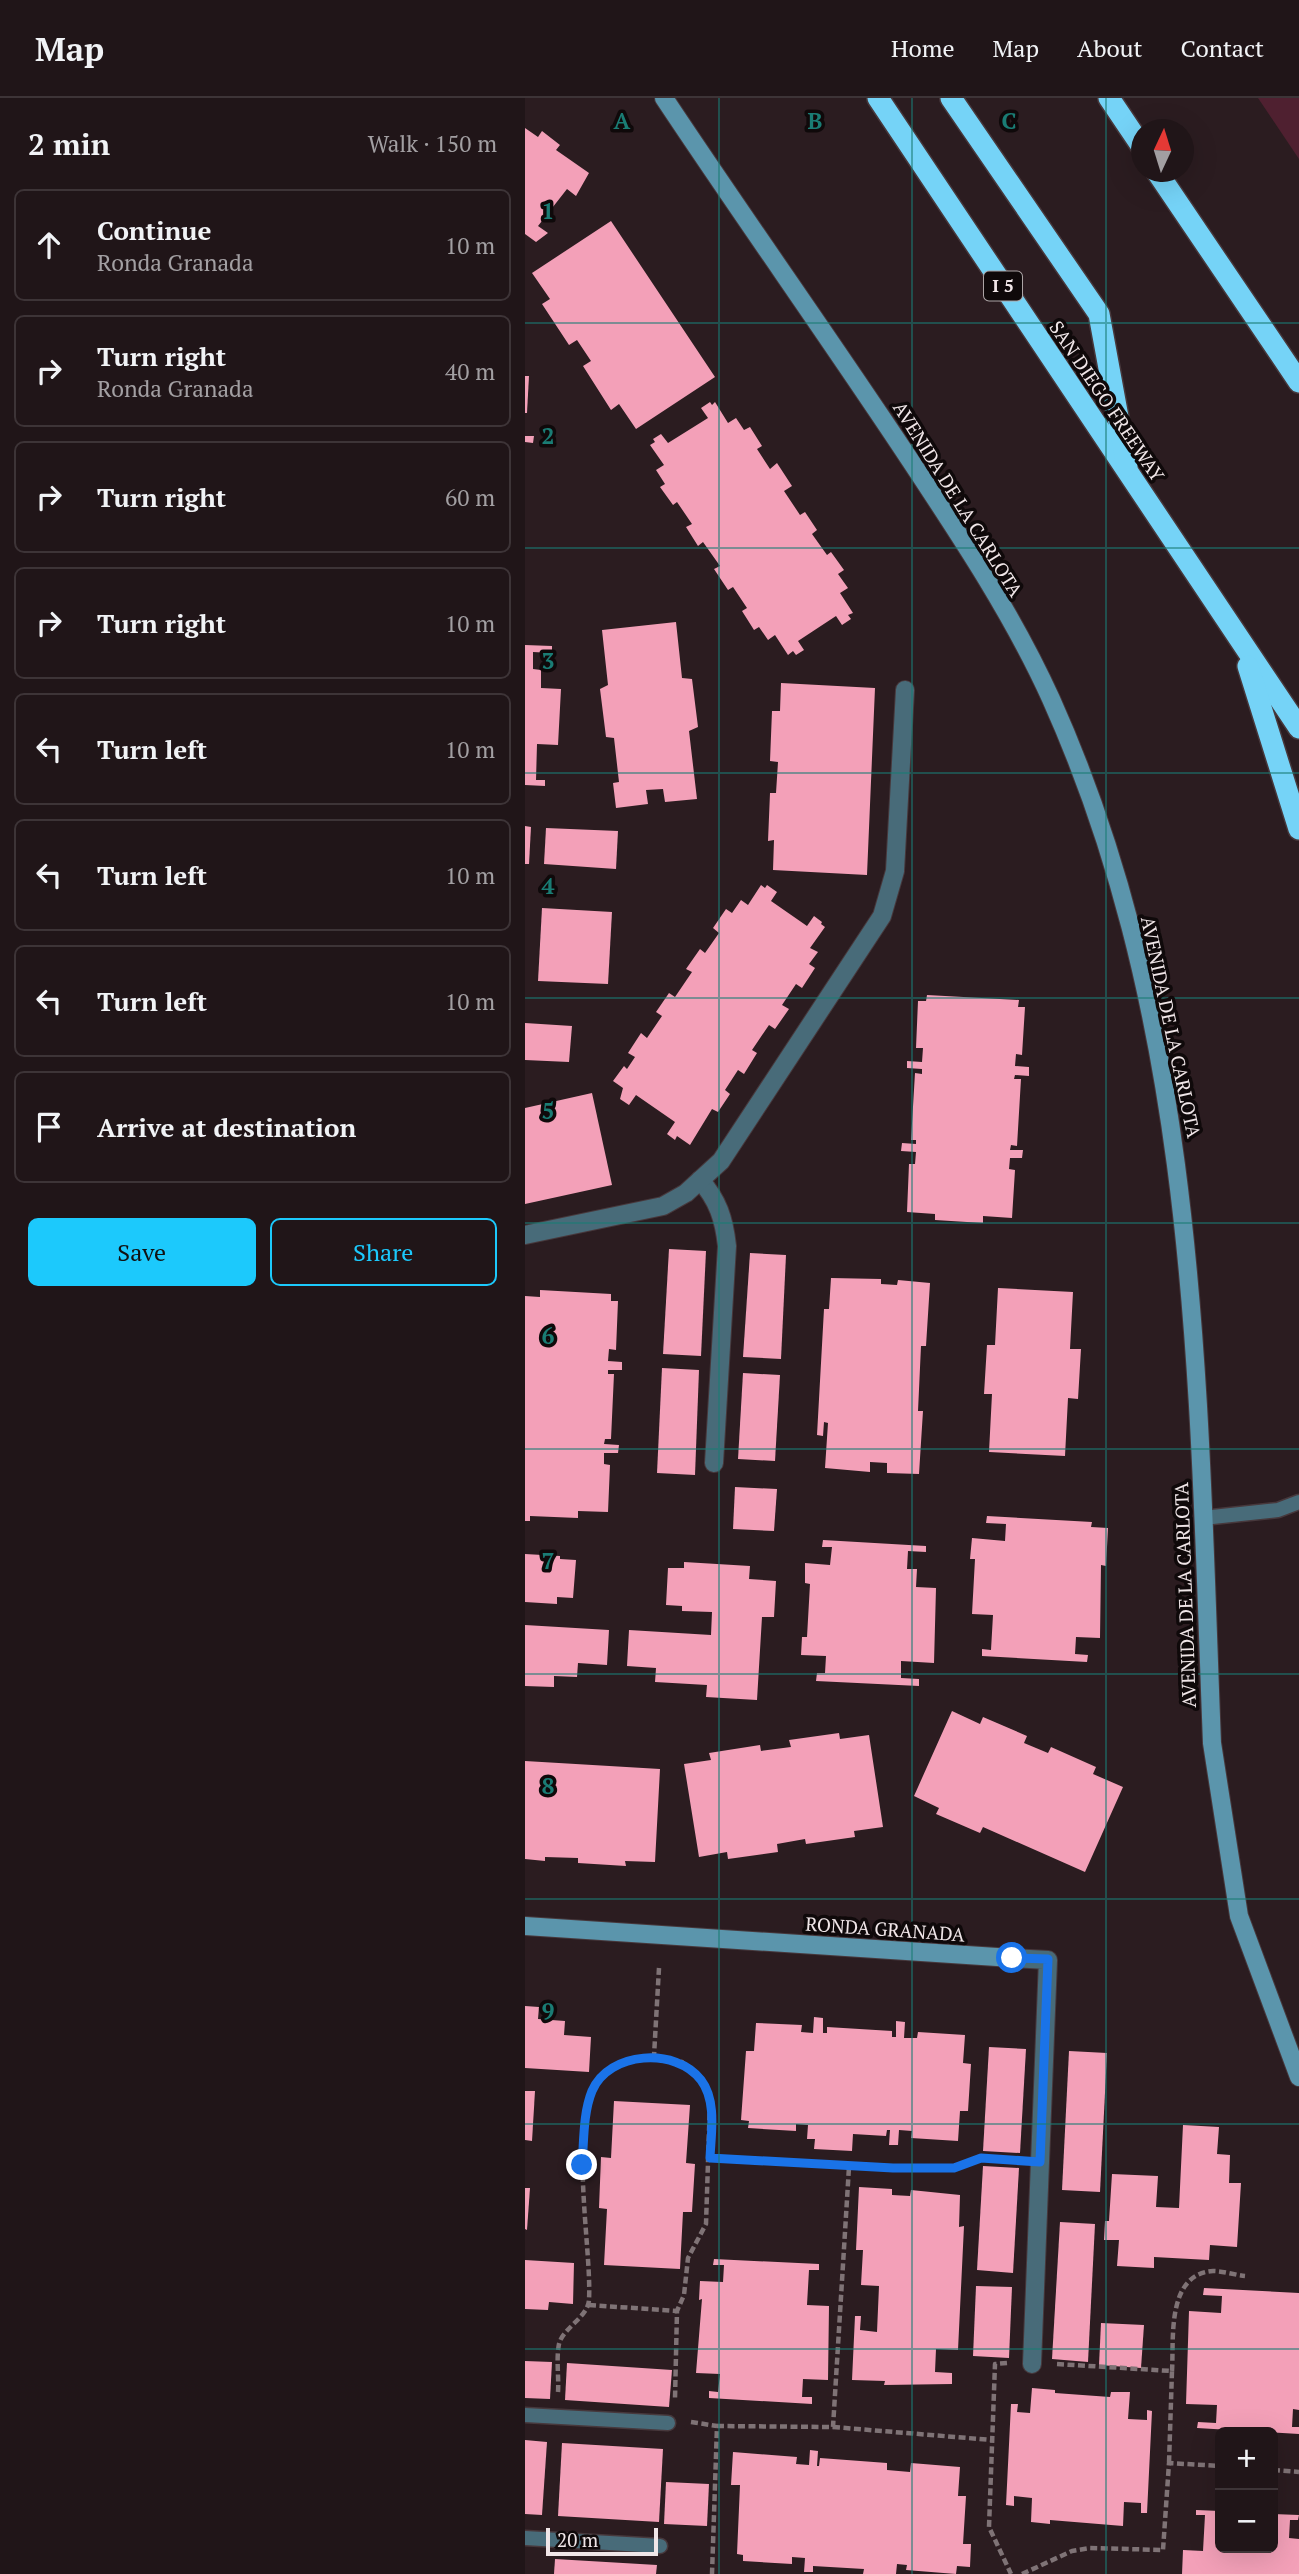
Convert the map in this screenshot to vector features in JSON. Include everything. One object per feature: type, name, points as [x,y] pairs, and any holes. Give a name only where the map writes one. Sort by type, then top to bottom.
[{"type":"highway","name":"SAN DIEGO FREEWAY","points":[[878,98],[1299,728]]},
{"type":"highway","points":[[951,98],[1099,314],[1128,475]]},
{"type":"highway","points":[[1109,98],[1131,131]]},
{"type":"highway","points":[[1164,182],[1299,382]]},
{"type":"highway","points":[[1241,644],[1299,829]]},
{"type":"main road","name":"AVENIDA DE LA CARLOTA","points":[[664,98],[979,565],[1050,698],[1109,851],[1142,966],[1174,1142],[1193,1300],[1212,1743],[1239,1916],[1299,2077]]},
{"type":"main road","name":"RONDA GRANADA","points":[[525,1926],[1012,1958]]},
{"type":"street","points":[[525,1235],[663,1206],[685,1194],[721,1161],[881,916],[895,871],[905,690]]},
{"type":"street","points":[[700,1180],[714,1195],[724,1219],[727,1246],[714,1463]]},
{"type":"street","name":"RONDA GRANADA","points":[[1012,1958],[1048,1959],[1032,2364]]},
{"type":"lane","points":[[1203,1518],[1278,1510],[1299,1502]]},
{"type":"lane","points":[[525,2415],[668,2423]]},
{"type":"lane","points":[[525,2538],[660,2546]]},
{"type":"path","points":[[654,2056],[659,1968]]},
{"type":"path","points":[[558,2417],[559,2342],[589,2305],[589,2252],[582,2165],[593,2090],[602,2076],[630,2060],[654,2056],[682,2062],[702,2080],[710,2100],[706,2224],[688,2258],[684,2295],[677,2311],[675,2400],[681,2410]]},
{"type":"path","points":[[710,2158],[849,2167],[954,2168],[981,2158],[1040,2162]]},
{"type":"path","points":[[833,2427],[849,2167]]},
{"type":"path","points":[[1021,2574],[1072,2551],[1090,2548],[1163,2550],[1176,2309],[1181,2291],[1192,2278],[1212,2271],[1245,2276]]},
{"type":"path","points":[[589,2305],[677,2311]]},
{"type":"path","points":[[1011,2574],[989,2527],[995,2364],[1173,2371]]},
{"type":"path","points":[[688,2421],[717,2426],[833,2427],[992,2440]]},
{"type":"path","points":[[712,2574],[717,2426]]},
{"type":"path","points":[[1169,2463],[1215,2466]]},
{"type":"path","points":[[1278,2470],[1299,2472]]},
{"type":"shaded area","points":[[1258,98],[1299,98],[1299,159]]},
{"type":"building","points":[[525,128],[538,137],[542,131],[560,145],[556,150],[589,173],[576,196],[567,189],[538,226],[548,233],[536,242],[525,234]]},
{"type":"building","points":[[611,221],[715,377],[636,429],[619,404],[611,410],[583,366],[591,361],[577,340],[569,345],[542,304],[550,299],[532,273]]},
{"type":"building","points":[[525,376],[529,376],[527,413],[525,413]]},
{"type":"building","points":[[710,402],[712,405],[715,402],[728,423],[736,418],[744,430],[750,427],[762,446],[757,449],[770,469],[777,463],[792,486],[784,491],[800,515],[805,512],[817,530],[812,534],[827,555],[831,552],[844,570],[838,574],[848,588],[840,593],[853,613],[848,615],[851,619],[842,625],[836,616],[798,641],[804,650],[796,655],[793,651],[788,655],[775,635],[768,640],[759,627],[754,630],[742,611],[747,608],[733,587],[728,590],[714,569],[720,566],[703,542],[698,546],[686,527],[692,524],[677,502],[673,505],[660,487],[665,484],[656,470],[664,465],[650,445],[655,442],[653,439],[661,434],[668,443],[708,418],[701,408]]},
{"type":"building","points":[[525,436],[534,436],[533,443],[525,442]]},
{"type":"building","points":[[676,622],[682,678],[692,679],[698,727],[689,731],[697,799],[665,802],[663,789],[646,790],[648,804],[616,808],[613,783],[619,782],[614,738],[606,737],[600,689],[608,685],[602,630]]},
{"type":"building","points":[[525,645],[552,646],[552,653],[533,652],[533,669],[541,670],[541,688],[561,689],[558,745],[537,744],[536,780],[545,780],[545,786],[525,785]]},
{"type":"building","points":[[781,683],[875,688],[867,875],[773,870],[774,840],[768,841],[770,793],[776,793],[778,762],[770,761],[772,711],[780,711]]},
{"type":"building","points":[[525,826],[531,827],[529,864],[525,864]]},
{"type":"building","points":[[546,828],[618,831],[616,869],[544,864]]},
{"type":"building","points":[[761,885],[765,888],[767,885],[777,892],[771,901],[807,926],[814,916],[822,922],[825,927],[810,948],[818,952],[809,964],[815,968],[802,988],[796,984],[782,1005],[789,1009],[775,1029],[769,1025],[752,1050],[757,1053],[744,1074],[738,1070],[725,1090],[730,1094],[718,1112],[712,1109],[690,1145],[677,1136],[675,1140],[667,1134],[675,1122],[636,1095],[629,1105],[620,1099],[623,1088],[613,1081],[624,1066],[627,1069],[635,1057],[628,1053],[641,1033],[647,1038],[662,1016],[656,1012],[669,993],[675,997],[692,972],[686,969],[700,949],[705,953],[719,933],[713,928],[726,909],[732,913],[741,900],[748,905]]},
{"type":"building","points":[[542,908],[612,912],[608,984],[538,981]]},
{"type":"building","points":[[927,995],[1019,1000],[1018,1007],[1025,1007],[1022,1055],[1016,1054],[1015,1066],[1029,1067],[1029,1076],[1015,1075],[1014,1079],[1021,1079],[1017,1146],[1011,1145],[1010,1150],[1023,1150],[1022,1158],[1010,1158],[1009,1169],[1015,1170],[1012,1218],[983,1216],[983,1223],[935,1220],[935,1214],[907,1212],[909,1164],[915,1164],[916,1152],[901,1151],[902,1143],[916,1144],[916,1140],[911,1140],[915,1073],[922,1074],[922,1069],[907,1068],[907,1061],[922,1062],[923,1048],[916,1048],[918,1001],[926,1001]]},
{"type":"building","points":[[525,1023],[572,1026],[569,1062],[525,1060]]},
{"type":"building","points":[[592,1093],[612,1185],[525,1204],[525,1108]]},
{"type":"building","points":[[669,1249],[706,1251],[701,1356],[663,1354]]},
{"type":"building","points":[[750,1253],[786,1255],[781,1359],[743,1357]]},
{"type":"building","points":[[831,1278],[881,1279],[881,1284],[897,1285],[898,1280],[930,1283],[926,1346],[921,1346],[918,1411],[923,1411],[919,1474],[887,1473],[887,1463],[870,1462],[870,1472],[825,1468],[828,1423],[824,1422],[823,1436],[817,1435],[824,1309],[829,1309]]},
{"type":"building","points":[[998,1288],[1073,1292],[1070,1349],[1081,1349],[1078,1399],[1068,1398],[1065,1456],[989,1452],[992,1394],[984,1394],[987,1345],[995,1345]]},
{"type":"building","points":[[540,1290],[611,1294],[611,1301],[618,1301],[616,1350],[609,1349],[608,1361],[622,1362],[622,1370],[608,1370],[608,1374],[614,1374],[611,1439],[605,1439],[604,1444],[619,1445],[618,1453],[604,1453],[604,1464],[610,1465],[608,1512],[578,1511],[578,1518],[530,1516],[530,1521],[525,1521],[525,1296],[540,1297]]},
{"type":"building","points":[[662,1368],[699,1370],[695,1475],[657,1473]]},
{"type":"building","points":[[743,1373],[780,1375],[775,1461],[738,1459]]},
{"type":"building","points":[[735,1487],[777,1489],[774,1531],[733,1529]]},
{"type":"building","points":[[987,1516],[1092,1522],[1091,1527],[1108,1528],[1106,1566],[1101,1565],[1100,1638],[1076,1637],[1075,1654],[1088,1655],[1087,1662],[982,1656],[982,1649],[991,1650],[993,1615],[972,1614],[975,1559],[970,1559],[972,1538],[1005,1541],[1006,1524],[986,1523]]},
{"type":"building","points":[[823,1540],[926,1546],[926,1552],[908,1551],[907,1569],[917,1569],[916,1587],[936,1588],[934,1663],[901,1661],[901,1678],[919,1679],[919,1686],[816,1681],[817,1673],[825,1673],[826,1656],[801,1655],[802,1637],[807,1637],[810,1584],[805,1583],[805,1563],[830,1565],[832,1547],[822,1547]]},
{"type":"building","points":[[525,1554],[560,1556],[560,1559],[576,1560],[573,1598],[557,1597],[557,1604],[525,1602]]},
{"type":"building","points":[[684,1562],[750,1566],[749,1579],[776,1581],[774,1617],[762,1617],[757,1700],[706,1697],[707,1685],[655,1682],[656,1668],[627,1666],[629,1630],[711,1635],[712,1612],[682,1611],[682,1606],[666,1605],[668,1568],[684,1568]]},
{"type":"building","points":[[525,1625],[609,1630],[607,1665],[578,1663],[577,1677],[554,1676],[554,1687],[525,1686]]},
{"type":"building","points":[[952,1711],[980,1724],[983,1717],[1027,1736],[1024,1743],[1048,1753],[1051,1747],[1096,1767],[1093,1774],[1123,1787],[1085,1872],[983,1827],[980,1833],[936,1814],[939,1808],[914,1796]]},
{"type":"building","points":[[839,1733],[840,1739],[869,1735],[883,1827],[854,1831],[855,1837],[806,1844],[805,1839],[777,1844],[778,1852],[728,1859],[727,1852],[699,1857],[684,1764],[711,1760],[709,1753],[760,1745],[761,1751],[791,1747],[789,1740]]},
{"type":"building","points":[[525,1761],[660,1769],[655,1862],[625,1861],[626,1866],[578,1863],[578,1858],[545,1857],[545,1861],[525,1859]]},
{"type":"building","points":[[525,2006],[539,2007],[538,2019],[565,2021],[564,2035],[591,2037],[589,2072],[525,2068]]},
{"type":"building","points":[[814,2017],[823,2018],[823,2033],[827,2033],[827,2027],[892,2031],[892,2037],[896,2037],[896,2021],[905,2022],[904,2038],[917,2038],[918,2032],[965,2035],[963,2063],[971,2064],[968,2111],[960,2111],[958,2141],[911,2138],[912,2131],[899,2130],[898,2145],[889,2145],[890,2130],[887,2130],[886,2136],[853,2134],[852,2151],[814,2149],[815,2139],[807,2139],[808,2125],[796,2124],[796,2131],[748,2128],[749,2121],[741,2120],[746,2051],[754,2051],[756,2023],[802,2025],[801,2032],[813,2033]]},
{"type":"building","points":[[989,2047],[1026,2049],[1020,2153],[983,2151]]},
{"type":"building","points":[[1069,2051],[1107,2053],[1100,2192],[1062,2190]]},
{"type":"building","points":[[525,2091],[535,2091],[532,2141],[525,2140]]},
{"type":"building","points":[[614,2101],[690,2105],[686,2163],[695,2164],[692,2212],[683,2212],[680,2269],[604,2265],[607,2209],[599,2208],[601,2157],[611,2158]]},
{"type":"building","points":[[1183,2125],[1219,2127],[1217,2154],[1230,2155],[1229,2183],[1241,2183],[1237,2247],[1210,2245],[1209,2260],[1154,2257],[1154,2268],[1117,2266],[1119,2240],[1104,2240],[1105,2221],[1109,2221],[1112,2174],[1158,2176],[1156,2207],[1179,2208]]},
{"type":"building","points":[[983,2166],[1019,2168],[1013,2273],[977,2270]]},
{"type":"building","points":[[859,2187],[892,2189],[892,2195],[910,2196],[911,2190],[960,2195],[959,2227],[964,2226],[958,2350],[936,2349],[935,2372],[952,2373],[952,2384],[884,2385],[885,2381],[852,2380],[855,2316],[861,2316],[860,2330],[877,2332],[879,2286],[861,2285],[863,2250],[856,2250]]},
{"type":"building","points":[[525,2188],[530,2188],[527,2230],[525,2229]]},
{"type":"building","points":[[1060,2222],[1095,2224],[1088,2362],[1052,2359]]},
{"type":"building","points":[[714,2259],[819,2264],[819,2270],[809,2270],[807,2305],[829,2306],[828,2380],[803,2379],[802,2397],[812,2397],[812,2404],[709,2398],[709,2391],[718,2392],[720,2374],[696,2373],[702,2299],[699,2300],[700,2281],[723,2282],[724,2265],[713,2265]]},
{"type":"building","points":[[525,2260],[574,2263],[573,2304],[549,2302],[548,2310],[525,2309]]},
{"type":"building","points":[[976,2286],[1012,2287],[1009,2358],[973,2356]]},
{"type":"building","points":[[1204,2288],[1299,2293],[1299,2410],[1293,2409],[1292,2427],[1299,2427],[1299,2434],[1278,2433],[1278,2427],[1197,2428],[1198,2422],[1216,2423],[1217,2405],[1186,2404],[1189,2311],[1221,2313],[1222,2296],[1203,2295]]},
{"type":"building","points":[[1101,2323],[1144,2325],[1141,2368],[1099,2365]]},
{"type":"building","points":[[525,2361],[552,2362],[550,2399],[525,2398]]},
{"type":"building","points":[[567,2363],[672,2370],[669,2407],[565,2400]]},
{"type":"building","points":[[1032,2388],[1055,2390],[1055,2393],[1110,2397],[1111,2392],[1130,2392],[1128,2419],[1147,2420],[1147,2410],[1152,2411],[1147,2513],[1141,2513],[1141,2503],[1124,2502],[1123,2526],[1050,2520],[1050,2524],[1031,2522],[1032,2498],[1014,2496],[1014,2506],[1006,2505],[1011,2404],[1018,2404],[1017,2412],[1030,2413]]},
{"type":"building","points":[[525,2440],[547,2442],[542,2515],[525,2514]]},
{"type":"building","points":[[562,2443],[663,2449],[659,2522],[558,2516]]},
{"type":"building","points":[[810,2450],[818,2451],[817,2466],[820,2458],[887,2463],[887,2470],[910,2472],[911,2463],[960,2467],[958,2496],[966,2496],[963,2544],[971,2544],[970,2567],[957,2566],[956,2574],[906,2570],[907,2565],[897,2564],[896,2574],[863,2574],[864,2569],[813,2566],[813,2572],[804,2572],[805,2558],[792,2557],[792,2564],[743,2561],[743,2555],[737,2554],[740,2485],[731,2485],[733,2452],[797,2457],[796,2464],[809,2465]]},
{"type":"building","points":[[666,2482],[709,2484],[707,2526],[664,2524]]},
{"type":"building","points":[[1196,2510],[1215,2511],[1215,2553],[1278,2553],[1278,2514],[1299,2515],[1298,2520],[1290,2520],[1289,2538],[1299,2539],[1299,2574],[1182,2574],[1183,2550],[1203,2551],[1205,2515],[1196,2515]]},
{"type":"building","points":[[555,2559],[657,2565],[656,2574],[554,2574]]},
{"type":"route","points":[[582,2165],[587,2112],[593,2090],[602,2076],[630,2060],[654,2056],[682,2062],[702,2080],[710,2100],[710,2158],[893,2168],[954,2168],[981,2158],[1040,2162],[1048,1959],[1012,1958]]}]
